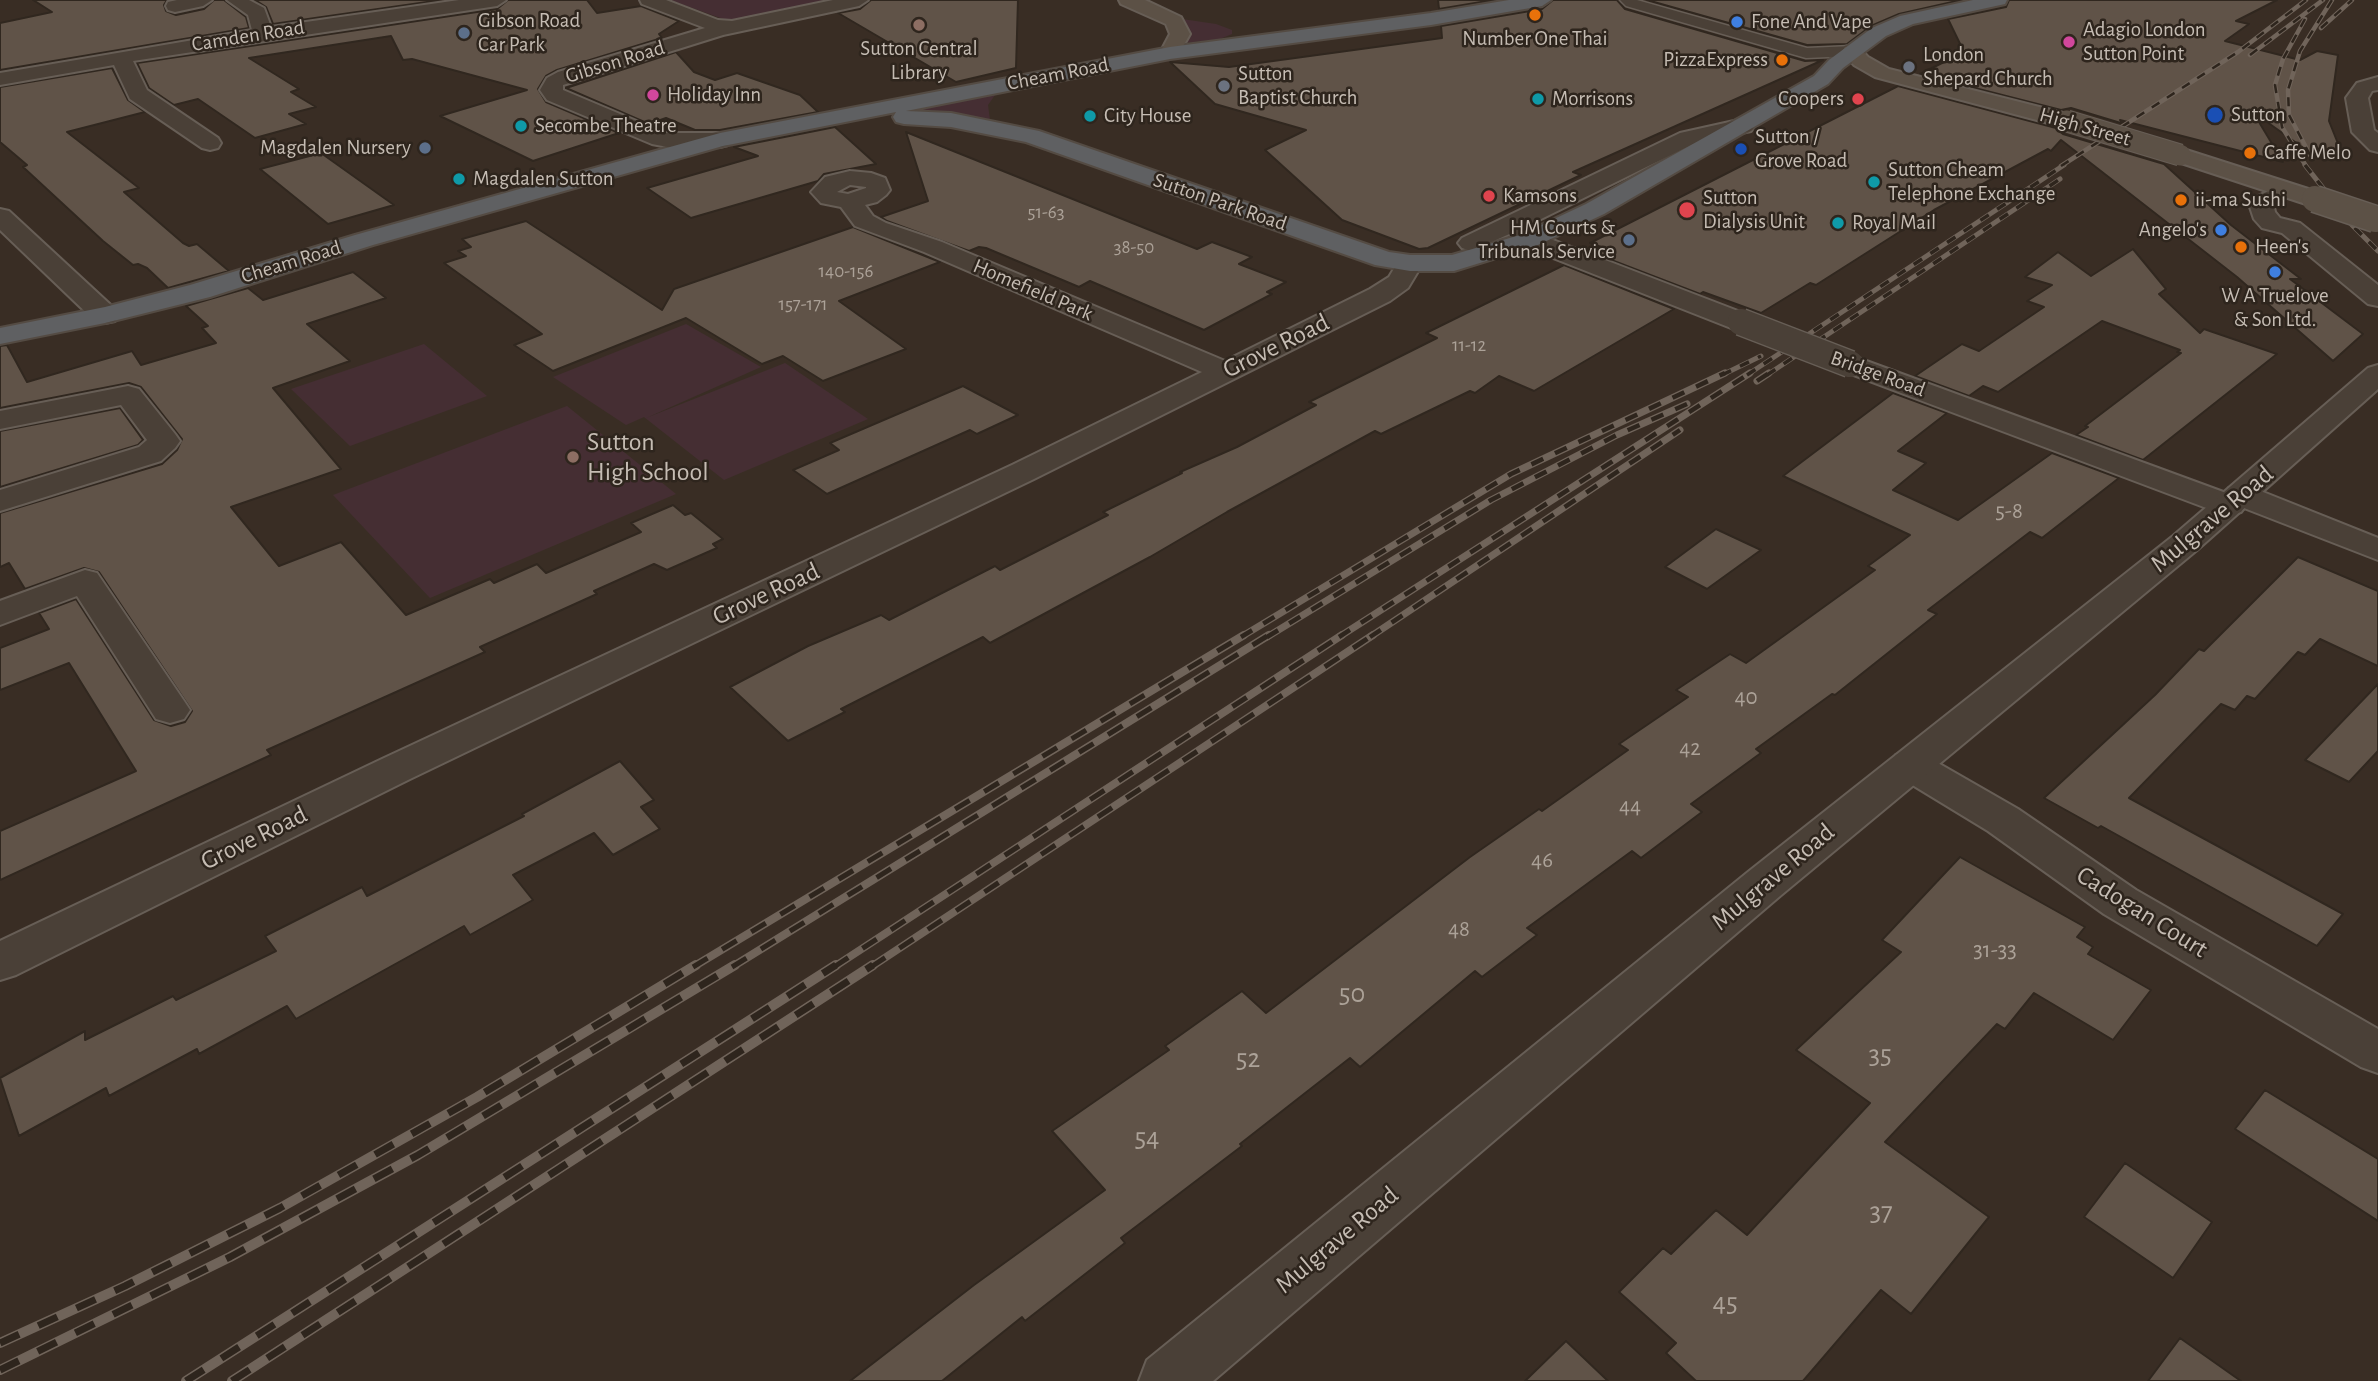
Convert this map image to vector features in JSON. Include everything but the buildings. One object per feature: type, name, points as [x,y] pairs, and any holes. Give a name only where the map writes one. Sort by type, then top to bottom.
[{"type":"highway","name":"Cheam Road","points":[[0,336],[105,315],[200,291],[364,240],[720,140],[1170,53],[1431,19],[1542,0]]},
{"type":"highway","points":[[1410,263],[1454,262],[1525,230],[1595,209],[1648,168],[1743,126],[1821,80],[1836,64],[1879,32],[1898,23],[1998,0]]},
{"type":"highway","name":"Sutton Park Road","points":[[1031,136],[1010,117],[1008,108],[1018,93],[1050,76]]},
{"type":"highway","name":"Sutton Park Road","points":[[874,119],[923,117],[1031,136],[1357,250],[1410,263]]},
{"type":"highway","name":"Cheam Road","points":[[580,180],[815,129],[874,119]]},
{"type":"main road","points":[[1128,0],[1164,14],[1174,21],[1180,34],[1170,53]]},
{"type":"main road","name":"High Street","points":[[1852,51],[1861,61],[1882,73],[2067,121],[2377,220]]},
{"type":"main road","name":"High Street","points":[[1821,80],[1882,73]]},
{"type":"street","points":[[175,6],[203,0]]},
{"type":"street","points":[[236,0],[257,12],[263,33]]},
{"type":"street","name":"Camden Road","points":[[0,79],[263,33],[497,0]]},
{"type":"street","points":[[649,0],[715,24],[732,27]]},
{"type":"street","name":"Gibson Road","points":[[720,140],[678,142],[660,139],[555,95],[551,90],[554,82],[565,76],[732,27],[859,0]]},
{"type":"street","points":[[1628,0],[1806,52],[1852,51]]},
{"type":"street","points":[[352,1],[369,18]]},
{"type":"street","points":[[121,57],[138,94],[210,144]]},
{"type":"street","points":[[2378,83],[2364,87],[2357,98],[2363,131],[2378,145]]},
{"type":"street","points":[[2285,190],[2261,204],[2263,214],[2272,223],[2291,229],[2378,298]]},
{"type":"street","name":"Homefield Park","points":[[853,200],[853,209],[877,229],[933,247],[1224,372]]},
{"type":"street","points":[[0,216],[105,315]]},
{"type":"street","points":[[2272,223],[2267,229],[2378,322]]},
{"type":"street","points":[[1471,243],[1525,230]]},
{"type":"street","name":"Bridge Road","points":[[1525,230],[1741,322],[1850,364],[2378,550]]},
{"type":"street","name":"Grove Road","points":[[0,962],[384,775],[1023,472],[1380,295],[1399,282],[1410,263]]},
{"type":"street","name":"Mulgrave Road","points":[[1168,1381],[1910,765],[2185,543],[2378,374]]},
{"type":"street","points":[[0,420],[128,395],[164,441],[150,454],[0,501]]},
{"type":"street","points":[[0,614],[85,581],[170,710]]},
{"type":"street","name":"Cadogan Court","points":[[1910,765],[2003,820],[2130,908],[2378,1053]]},
{"type":"shaded area","points":[[670,0],[835,0],[741,20],[726,20]]},
{"type":"shaded area","points":[[1182,19],[1216,24],[1232,30],[1232,34],[1220,39],[1185,43],[1190,36]]},
{"type":"shaded area","points":[[980,93],[995,95],[988,105],[990,120],[987,121],[950,112],[900,111]]},
{"type":"shaded area","points":[[686,324],[761,367],[646,418],[785,363],[868,419],[724,480],[644,417],[626,425],[553,377]]},
{"type":"shaded area","points":[[424,344],[487,396],[350,446],[291,389]]},
{"type":"shaded area","points":[[567,406],[676,494],[430,598],[333,495]]},
{"type":"railway","points":[[2061,166],[2238,52],[2306,0]]},
{"type":"railway","points":[[2250,55],[2323,0]]},
{"type":"railway","points":[[2310,155],[2289,115],[2288,90],[2300,51],[2332,0]]},
{"type":"railway","points":[[2321,28],[2352,0]]},
{"type":"railway","points":[[2305,19],[2283,59],[2275,85],[2282,127],[2306,166]]},
{"type":"railway","points":[[1747,375],[2064,165]]},
{"type":"railway","points":[[2305,165],[2352,225],[2378,251]]},
{"type":"railway","points":[[1767,375],[2060,179]]},
{"type":"railway","points":[[1722,375],[1761,356]]},
{"type":"railway","points":[[1241,637],[1511,474],[1725,373]]},
{"type":"railway","points":[[1339,637],[1750,373]]},
{"type":"railway","points":[[1757,381],[1769,373]]},
{"type":"railway","points":[[1267,637],[1491,500],[1617,435],[1687,404]]},
{"type":"railway","points":[[1372,635],[1680,430]]},
{"type":"railway","points":[[693,967],[1244,635]]},
{"type":"railway","points":[[732,967],[1269,635]]},
{"type":"railway","points":[[834,967],[1342,635]]},
{"type":"railway","points":[[871,967],[1372,635]]},
{"type":"railway","points":[[0,1343],[125,1286],[280,1208],[477,1097],[696,965]]},
{"type":"railway","points":[[0,1370],[230,1257],[418,1155],[735,965]]},
{"type":"railway","points":[[186,1381],[836,965]]},
{"type":"railway","points":[[232,1381],[873,965]]},
{"type":"place","name":"Number One Thai","points":[[1535,15]]},
{"type":"place","name":"Fone And Vape","points":[[1737,22]]},
{"type":"place","name":"Sutton Central Library","points":[[919,25]]},
{"type":"place","name":"Gibson Road Car Park","points":[[464,33]]},
{"type":"place","name":"Adagio London Sutton Point","points":[[2069,42]]},
{"type":"place","name":"PizzaExpress","points":[[1782,60]]},
{"type":"place","name":"London Shepard Church","points":[[1909,67]]},
{"type":"place","name":"Sutton Baptist Church","points":[[1224,86]]},
{"type":"place","name":"Holiday Inn","points":[[653,95]]},
{"type":"place","name":"Morrisons","points":[[1538,99]]},
{"type":"place","name":"Coopers","points":[[1858,99]]},
{"type":"place","name":"Sutton","points":[[2215,115]]},
{"type":"place","name":"City House","points":[[1090,116]]},
{"type":"place","name":"Secombe Theatre","points":[[521,126]]},
{"type":"place","name":"Magdalen Nursery","points":[[425,148]]},
{"type":"place","name":"Sutton / Grove Road","points":[[1741,149]]},
{"type":"place","name":"Caffe Melo","points":[[2250,153]]},
{"type":"place","name":"Magdalen Sutton","points":[[459,179]]},
{"type":"place","name":"Sutton Cheam Telephone Exchange","points":[[1874,182]]},
{"type":"place","name":"Kamsons","points":[[1489,196]]},
{"type":"place","name":"ii-ma Sushi","points":[[2181,200]]},
{"type":"place","name":"Sutton Dialysis Unit","points":[[1687,210]]},
{"type":"place","name":"Royal Mail","points":[[1838,223]]},
{"type":"place","name":"Angelo's","points":[[2221,230]]},
{"type":"place","name":"HM Courts & Tribunals Service","points":[[1629,240]]},
{"type":"place","name":"Heen's","points":[[2241,247]]},
{"type":"place","name":"W A Truelove & Son Ltd.","points":[[2275,272]]},
{"type":"place","name":"Sutton High School","points":[[573,457]]}]
